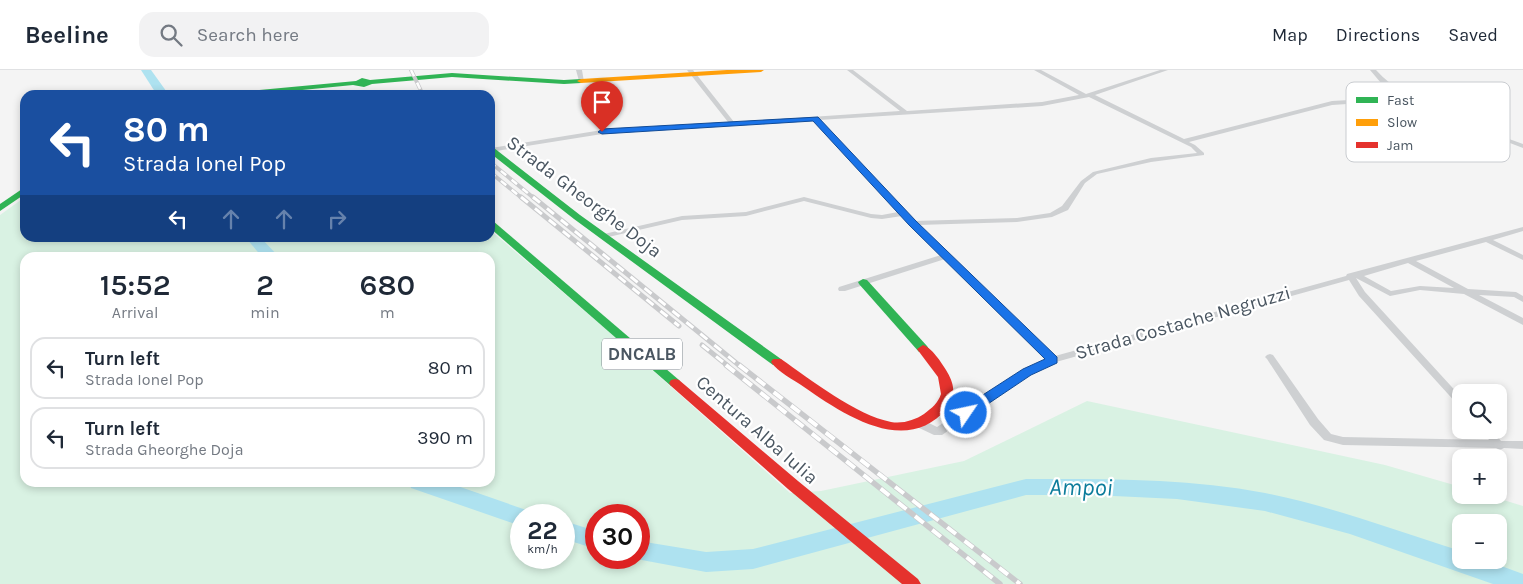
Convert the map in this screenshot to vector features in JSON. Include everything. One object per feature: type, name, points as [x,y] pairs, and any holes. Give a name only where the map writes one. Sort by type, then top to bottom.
[{"type":"street","points":[[280,90],[439,73],[553,82],[580,76],[761,70]]},
{"type":"street","points":[[850,70],[906,114]]},
{"type":"street","points":[[912,223],[1017,220],[1052,215],[1065,208],[1083,182],[1095,173],[1151,160],[1202,154],[1200,150],[1184,141],[1037,70]]},
{"type":"street","name":"Strada Gheorghe Doja","points":[[495,149],[588,133],[1042,104],[1088,96],[1164,70]]},
{"type":"street","points":[[1373,70],[1386,82]]},
{"type":"street","points":[[692,72],[732,124]]},
{"type":"street","points":[[1184,141],[1332,103],[1346,102]]},
{"type":"street","points":[[815,119],[912,223],[1053,360]]},
{"type":"street","points":[[1510,141],[1523,146]]},
{"type":"street","name":"Strada Gheorghe Doja","points":[[495,154],[604,236],[779,363],[851,411],[887,426],[904,427],[919,424],[941,410],[947,401],[948,390],[944,376],[929,355],[863,282]]},
{"type":"street","points":[[0,208],[20,194]]},
{"type":"street","points":[[604,236],[682,218],[746,214],[804,199],[871,216],[882,217],[904,214]]},
{"type":"street","name":"Centura Alba Iulia","points":[[495,227],[793,485],[913,584]]},
{"type":"street","name":"Strada Costache Negruzzi","points":[[919,424],[938,432],[1027,372],[1053,360],[1523,229]]},
{"type":"street","points":[[1486,239],[1523,258]]},
{"type":"street","points":[[842,289],[946,256]]},
{"type":"street","points":[[1408,260],[1523,322]]},
{"type":"street","points":[[1353,276],[1390,294],[1420,288],[1521,296]]},
{"type":"street","points":[[1353,276],[1362,294],[1452,393]]},
{"type":"street","points":[[1270,356],[1314,422],[1328,437],[1343,441],[1500,446],[1523,445]]},
{"type":"street","points":[[1494,439],[1500,446]]},
{"type":"green space","points":[[20,201],[20,242],[495,242],[495,234],[614,336],[790,493],[821,491],[964,461],[1087,401],[1385,465],[1452,484],[1452,504],[1507,504],[1507,501],[1523,506],[1523,584],[0,584],[0,215]]},
{"type":"waterway","name":"Ampoi","points":[[146,70],[160,90]]},
{"type":"waterway","name":"Ampoi","points":[[257,242],[266,252]]},
{"type":"waterway","name":"Ampoi","points":[[434,487],[510,513]]},
{"type":"waterway","name":"Ampoi","points":[[650,553],[706,562],[753,559],[1026,487],[1177,490],[1265,502],[1350,525],[1469,564],[1520,584]]},
{"type":"waterway","name":"Ampoi","points":[[575,533],[585,537]]},
{"type":"railway","points":[[411,70],[421,90]]},
{"type":"railway","points":[[495,166],[535,199]]},
{"type":"railway","points":[[495,176],[523,199]]},
{"type":"railway","points":[[521,197],[679,326]]},
{"type":"railway","points":[[533,197],[740,366]]},
{"type":"railway","points":[[702,345],[728,366]]},
{"type":"railway","points":[[726,365],[1000,584]]},
{"type":"railway","points":[[739,365],[1020,584]]},
{"type":"traffic: fast","points":[[370,82],[452,75],[564,82],[581,81]]},
{"type":"traffic: fast","points":[[362,80],[370,82],[364,85],[356,84],[362,80]]},
{"type":"traffic: fast","points":[[281,90],[356,83]]},
{"type":"traffic: fast","points":[[495,153],[577,217],[777,362]]},
{"type":"traffic: fast","points":[[0,208],[20,194]]},
{"type":"traffic: fast","points":[[495,227],[675,383]]},
{"type":"traffic: fast","points":[[863,282],[923,349]]},
{"type":"traffic: slow","points":[[581,81],[761,70]]},
{"type":"traffic: jam","points":[[777,362],[843,406],[871,420],[901,427],[926,419],[945,402],[948,394],[944,377],[923,349]]},
{"type":"traffic: jam","points":[[675,383],[793,485],[913,584]]},
{"type":"route","points":[[602,132],[815,119],[912,223],[1053,360],[1027,372],[966,413]]}]
